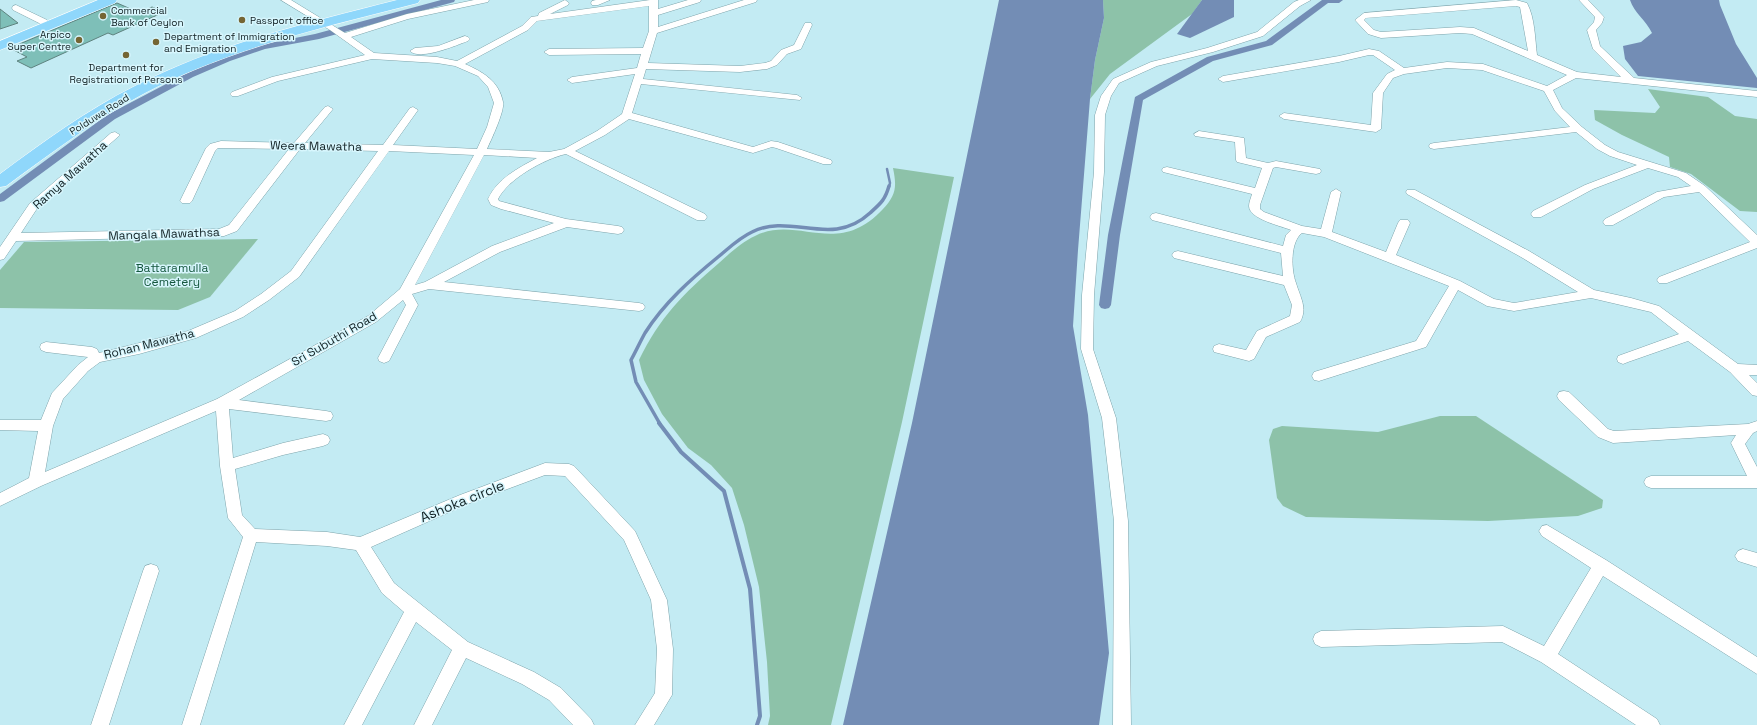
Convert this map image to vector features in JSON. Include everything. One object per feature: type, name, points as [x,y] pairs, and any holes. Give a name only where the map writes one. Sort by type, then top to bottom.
[{"type":"main road","points":[[0,40],[98,0]]},
{"type":"main road","points":[[0,46],[110,0]]},
{"type":"main road","name":"Polduwa Road","points":[[0,171],[100,102],[153,75],[228,45],[332,28],[391,0]]},
{"type":"main road","name":"Polduwa Road","points":[[0,182],[109,105],[160,79],[233,50],[332,28],[413,0]]},
{"type":"street","points":[[285,0],[332,28],[370,54]]},
{"type":"street","points":[[332,28],[440,11],[485,0]]},
{"type":"street","points":[[595,2],[606,0]]},
{"type":"street","points":[[534,19],[697,0]]},
{"type":"street","points":[[653,31],[753,0]]},
{"type":"street","points":[[1122,725],[1121,521],[1109,418],[1087,349],[1088,295],[1100,172],[1100,115],[1106,96],[1116,81],[1154,64],[1210,50],[1260,34],[1297,4],[1307,0]]},
{"type":"street","points":[[1583,0],[1600,17],[1598,23],[1592,30],[1596,47],[1630,80]]},
{"type":"street","points":[[458,64],[525,28],[534,19],[565,3]]},
{"type":"street","points":[[1533,57],[1527,14],[1524,5],[1516,3],[1364,16],[1359,20],[1371,32],[1381,35],[1460,30],[1474,31],[1533,57],[1575,75],[1757,94]]},
{"type":"street","points":[[618,230],[568,223],[505,207],[495,203],[493,199],[495,192],[504,183],[548,155],[567,151],[601,134],[627,115],[653,31],[655,5]]},
{"type":"street","points":[[16,8],[44,22]]},
{"type":"street","points":[[572,80],[641,68],[740,68],[767,66],[774,63],[784,52],[798,47],[808,25]]},
{"type":"street","points":[[235,94],[276,79],[370,54],[430,51],[446,47],[465,39]]},
{"type":"street","points":[[549,52],[646,51]]},
{"type":"street","points":[[1222,79],[1339,59],[1369,52],[1376,53],[1402,71]]},
{"type":"street","name":"Sri Subuthi Road","points":[[0,500],[36,482],[222,403],[372,319],[405,292],[481,152],[492,127],[499,103],[492,86],[481,74],[458,64],[437,60],[370,54]]},
{"type":"street","points":[[1284,116],[1376,129],[1378,93],[1390,76],[1402,71],[1447,64],[1483,67],[1548,89],[1558,109],[1578,129],[1601,147],[1614,154],[1682,175],[1701,188],[1757,243],[1663,280]]},
{"type":"street","points":[[1548,89],[1575,75]]},
{"type":"street","points":[[637,81],[797,98]]},
{"type":"street","name":"Mangala Mawathsa","points":[[13,237],[220,233],[228,231],[233,228],[328,109]]},
{"type":"street","name":"Rohan Mawatha","points":[[36,482],[46,426],[57,398],[83,368],[96,358],[139,349],[192,335],[239,314],[266,297],[295,274],[412,110]]},
{"type":"street","points":[[627,115],[753,150],[771,144],[778,145],[827,162]]},
{"type":"street","points":[[1434,146],[1578,129]]},
{"type":"street","points":[[1199,134],[1240,140],[1241,160],[1268,166],[1276,164],[1316,171]]},
{"type":"street","name":"Ramya Mawatha","points":[[2,250],[13,237],[34,206],[115,135]]},
{"type":"street","name":"Weera Mawatha","points":[[186,201],[210,150],[214,146],[222,144],[384,148],[548,155]]},
{"type":"street","points":[[567,151],[701,217]]},
{"type":"street","points":[[1537,214],[1590,187],[1646,165]]},
{"type":"street","points":[[1268,166],[1258,192],[1255,210],[1260,215],[1300,229],[1326,234],[1389,257],[1456,284],[1491,303],[1514,307],[1590,294]]},
{"type":"street","points":[[1167,170],[1258,192]]},
{"type":"street","points":[[1610,222],[1661,194],[1701,188]]},
{"type":"street","points":[[1326,234],[1336,192]]},
{"type":"street","points":[[1411,192],[1525,254],[1590,294],[1631,302],[1655,309],[1735,369],[1757,391]]},
{"type":"street","points":[[1156,217],[1287,251]]},
{"type":"street","points":[[384,358],[412,305],[405,292],[429,285],[496,249],[568,223]]},
{"type":"street","points":[[1389,257],[1404,223]]},
{"type":"street","points":[[1219,349],[1249,356],[1261,334],[1296,319],[1298,305],[1289,282],[1287,251],[1292,235],[1300,229]]},
{"type":"street","points":[[1178,255],[1289,282]]},
{"type":"street","points":[[1319,376],[1420,344],[1456,284]]},
{"type":"street","points":[[429,285],[639,307]]},
{"type":"street","points":[[1623,359],[1690,335]]},
{"type":"street","points":[[46,347],[92,352],[96,358]]},
{"type":"street","points":[[1735,369],[1757,370]]},
{"type":"street","points":[[1564,396],[1603,433],[1613,438],[1752,428]]},
{"type":"street","points":[[326,416],[222,403],[227,466],[235,518],[251,535],[328,539],[361,544],[388,588],[414,610],[462,648],[528,678],[555,694],[585,725]]},
{"type":"street","points":[[0,426],[46,426]]},
{"type":"street","points":[[1651,482],[1757,481],[1738,443],[1752,428]]},
{"type":"street","points":[[227,466],[283,449],[323,440]]},
{"type":"street","name":"Ashoka circle","points":[[361,544],[464,499],[545,468],[569,470],[630,536],[659,600],[665,649],[663,695],[644,725]]},
{"type":"street","points":[[1547,532],[1601,565],[1757,666]]},
{"type":"street","points":[[191,725],[251,535]]},
{"type":"street","points":[[1547,656],[1601,565]]},
{"type":"street","points":[[100,725],[151,571]]},
{"type":"street","points":[[353,725],[414,610]]},
{"type":"street","points":[[1321,639],[1503,634],[1547,656],[1651,725]]},
{"type":"street","points":[[423,725],[462,648]]},
{"type":"green space","points":[[1103,0],[1202,0],[1192,14],[1110,74],[1090,99],[1095,60],[1104,18]]},
{"type":"green space","points":[[1648,89],[1708,97],[1735,116],[1757,119],[1757,212],[1740,211],[1691,174],[1670,167],[1669,157],[1622,135],[1595,120],[1594,110],[1655,113],[1660,107]]},
{"type":"green space","points":[[893,168],[954,177],[902,422],[831,725],[768,725],[770,716],[767,662],[759,587],[744,525],[732,488],[711,465],[688,448],[662,414],[644,380],[639,360],[655,331],[673,307],[694,285],[727,255],[750,238],[771,231],[787,230],[834,234],[850,231],[866,224],[883,209],[893,195],[895,180]]},
{"type":"green space","name":"Battaramulla Cemetery","points":[[258,239],[210,297],[178,310],[0,308],[0,270],[24,242]]},
{"type":"green space","points":[[1440,416],[1476,416],[1603,500],[1602,508],[1578,516],[1488,521],[1306,517],[1283,506],[1277,498],[1269,440],[1273,429],[1282,426],[1378,432]]},
{"type":"water","points":[[999,0],[1103,0],[1104,18],[1095,60],[1090,99],[1073,326],[1088,415],[1109,653],[1099,725],[843,725],[912,423]]},
{"type":"water","points":[[1202,0],[1234,0],[1234,17],[1190,38],[1177,34]]},
{"type":"water","points":[[1630,0],[1719,0],[1736,44],[1757,78],[1757,88],[1638,76],[1625,59],[1623,46],[1641,42],[1652,33],[1647,24],[1634,9]]},
{"type":"building","name":"Arpico Super Centre","points":[[117,3],[140,13],[152,7],[164,12],[113,35],[108,33],[31,68],[17,61],[27,57],[10,48]]},
{"type":"building","points":[[0,9],[18,23],[0,29]]},
{"type":"waterway","points":[[0,199],[111,117],[190,75],[227,59],[263,47],[316,37],[451,0]]},
{"type":"waterway","points":[[1105,305],[1114,235],[1138,99],[1210,59],[1269,43],[1326,1],[1339,0]]},
{"type":"waterway","points":[[887,169],[890,183],[889,187]]},
{"type":"waterway","points":[[660,424],[636,382],[631,360],[652,322],[678,292],[734,243],[752,232],[767,227],[781,226],[826,230],[841,228],[855,223],[877,207],[886,195],[889,186]]},
{"type":"waterway","points":[[659,423],[681,452],[724,491],[750,589],[760,716],[757,725]]},
{"type":"place","name":"Commercial Bank of Ceylon","points":[[103,16]]},
{"type":"place","name":"Passport office","points":[[242,20]]},
{"type":"place","name":"Arpico Super Centre","points":[[79,40]]},
{"type":"place","name":"Department of Immigration and Emigration","points":[[156,42]]},
{"type":"place","name":"Department for Registration of Persons","points":[[126,55]]}]
